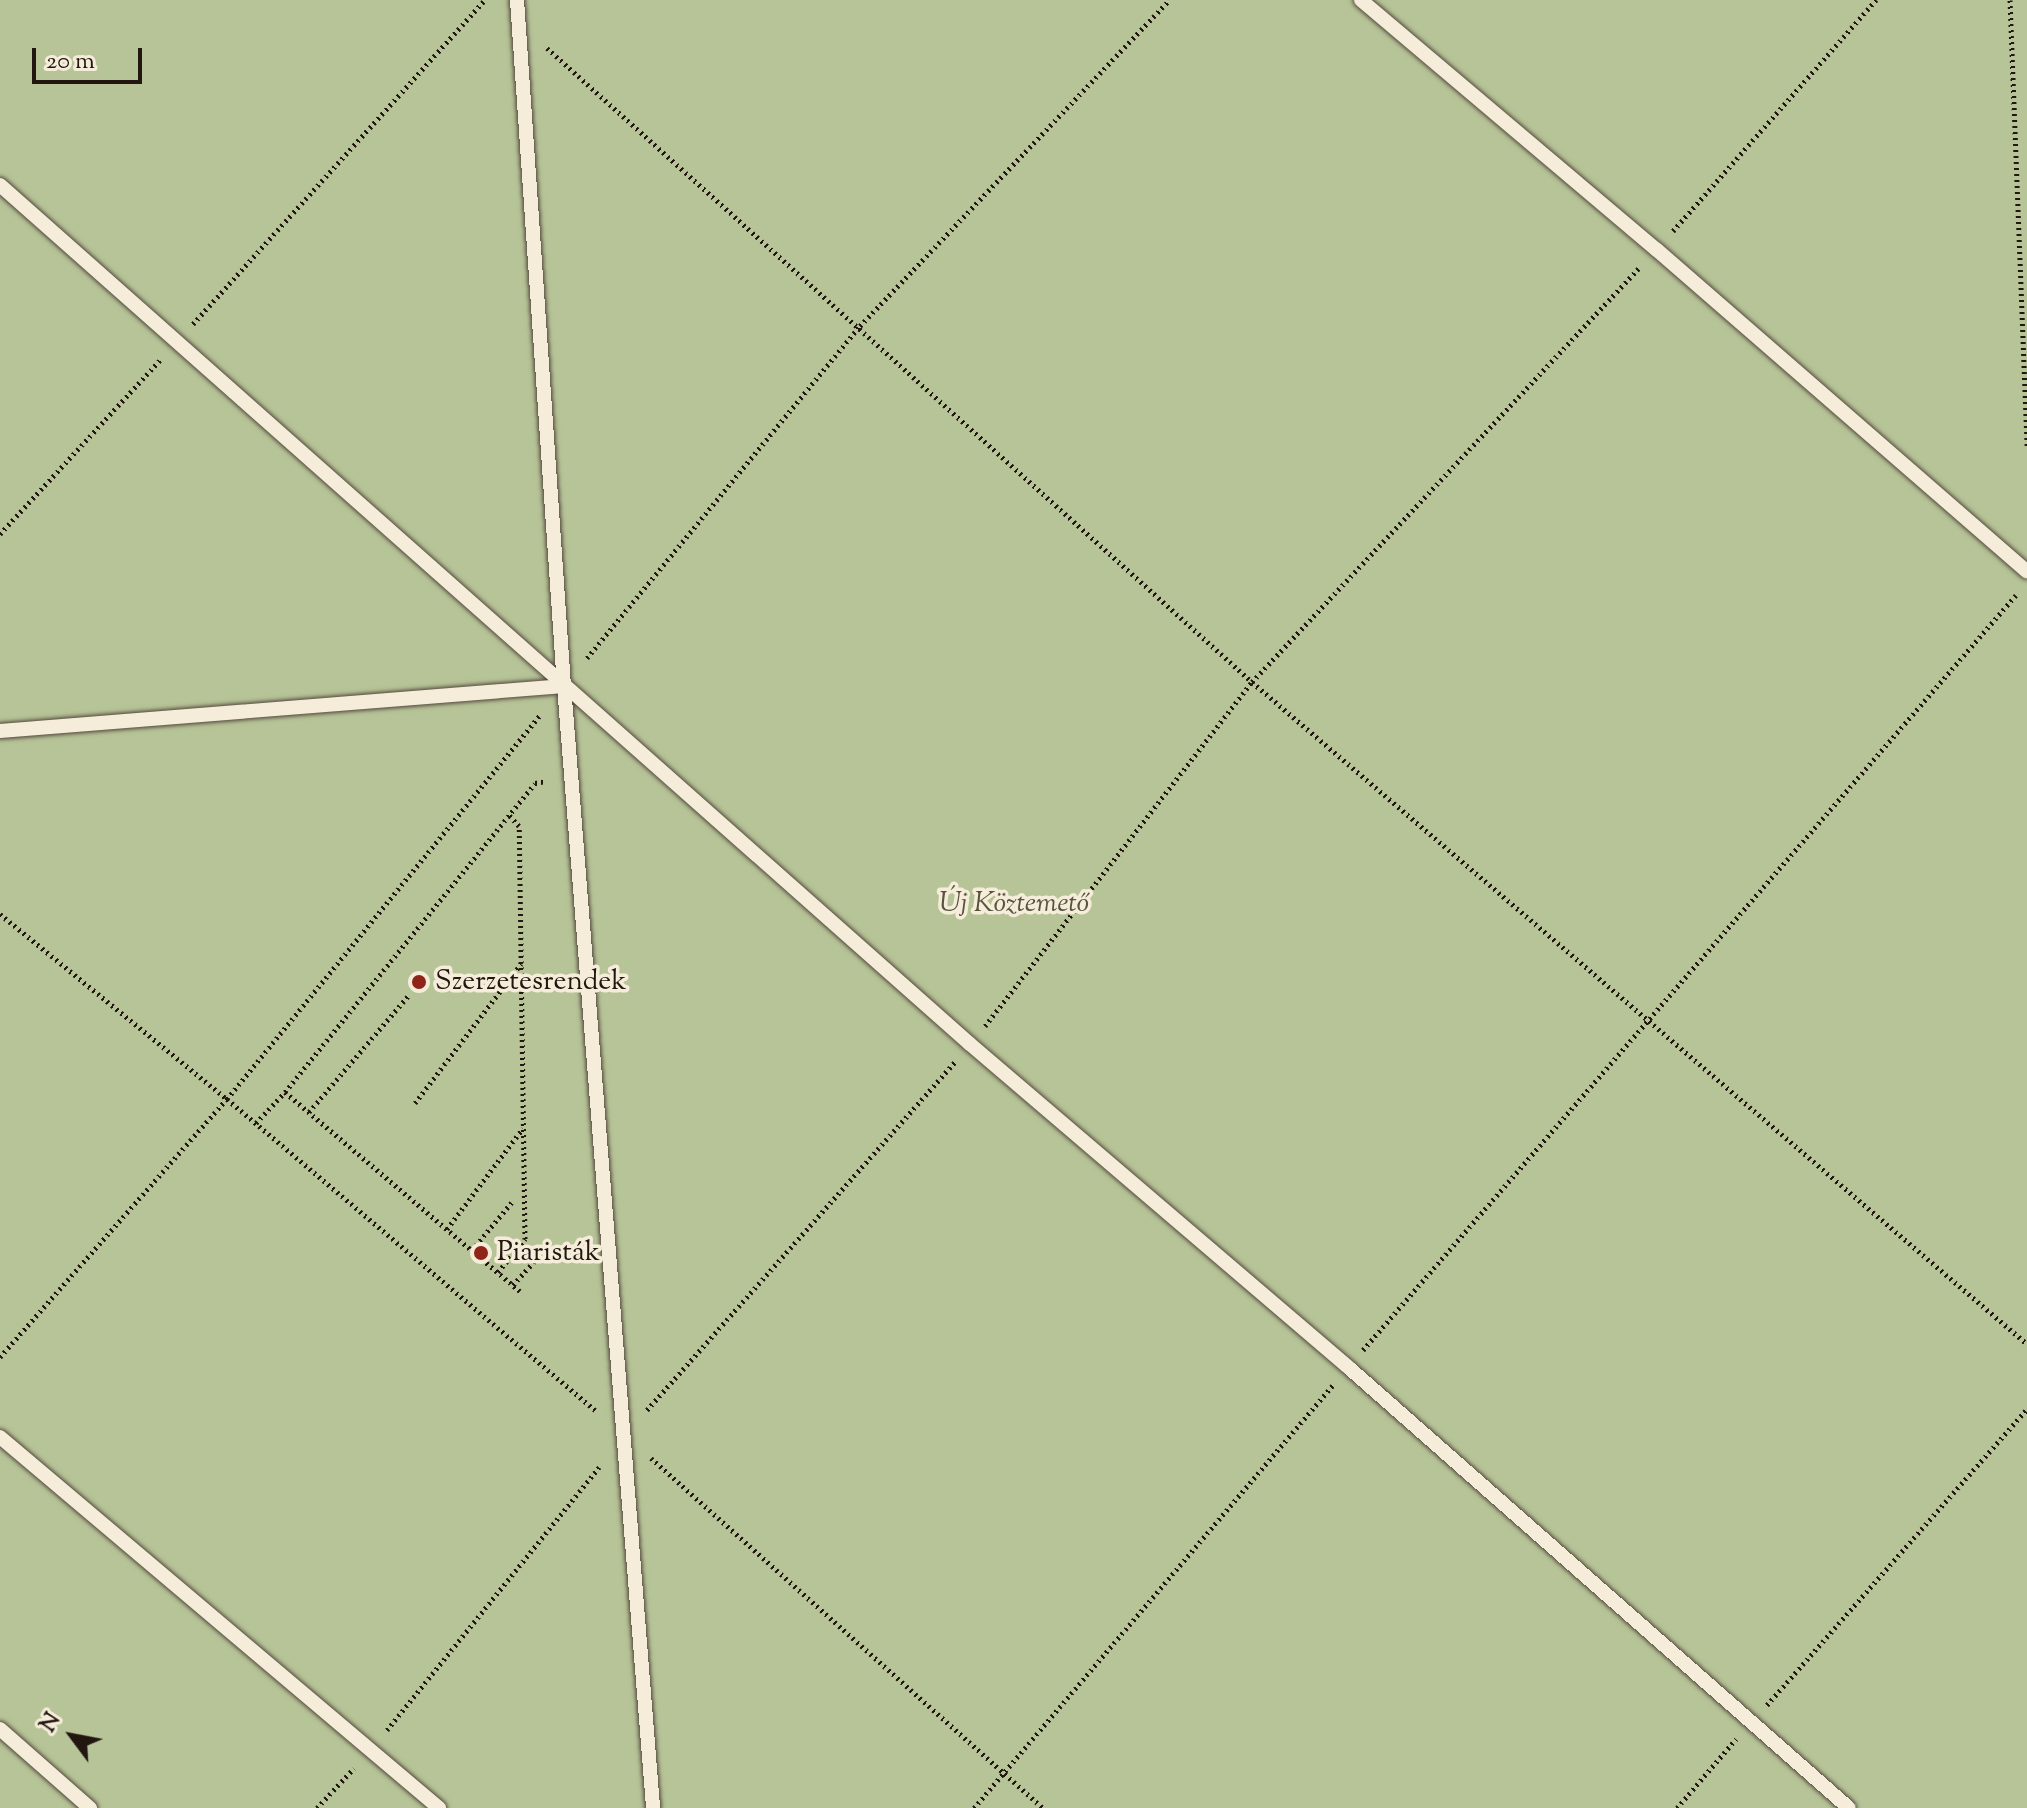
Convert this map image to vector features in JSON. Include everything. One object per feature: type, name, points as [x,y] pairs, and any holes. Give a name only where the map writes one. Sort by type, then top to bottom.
[{"type":"lane","points":[[517,0],[564,686],[653,1808]]},
{"type":"lane","points":[[1361,0],[1657,250],[2027,572]]},
{"type":"lane","points":[[0,185],[970,1044],[1348,1367],[1849,1808]]},
{"type":"lane","points":[[0,731],[564,686]]},
{"type":"lane","points":[[0,1437],[439,1808]]},
{"type":"lane","points":[[0,1729],[90,1808]]},
{"type":"path","points":[[0,534],[485,0]]},
{"type":"path","points":[[317,1808],[370,1750],[625,1435],[970,1044],[1252,682],[1657,250],[1876,0]]},
{"type":"path","points":[[2010,0],[2027,446]]},
{"type":"path","points":[[519,23],[1252,682],[2027,1344]]},
{"type":"path","points":[[974,1808],[1348,1367],[2027,583]]},
{"type":"path","points":[[256,1123],[285,1092],[535,783],[571,775]]},
{"type":"path","points":[[498,1272],[525,1239],[519,826],[509,815]]},
{"type":"path","points":[[0,914],[256,1123],[625,1435],[1043,1808]]},
{"type":"path","points":[[415,1103],[521,964]]},
{"type":"path","points":[[309,1112],[408,996]]},
{"type":"path","points":[[285,1092],[520,1291]]},
{"type":"path","points":[[447,1229],[524,1128]]},
{"type":"path","points":[[472,1250],[512,1202]]},
{"type":"path","points":[[513,1285],[538,1257],[610,1251]]},
{"type":"path","points":[[1677,1808],[2027,1409]]},
{"type":"green space","name":"Új Köztemető","points":[[0,0],[2027,0],[2027,1808],[0,1808]]},
{"type":"place","name":"Szerzetesrendek","points":[[419,982]]},
{"type":"place","name":"Piaristák","points":[[481,1253]]}]
